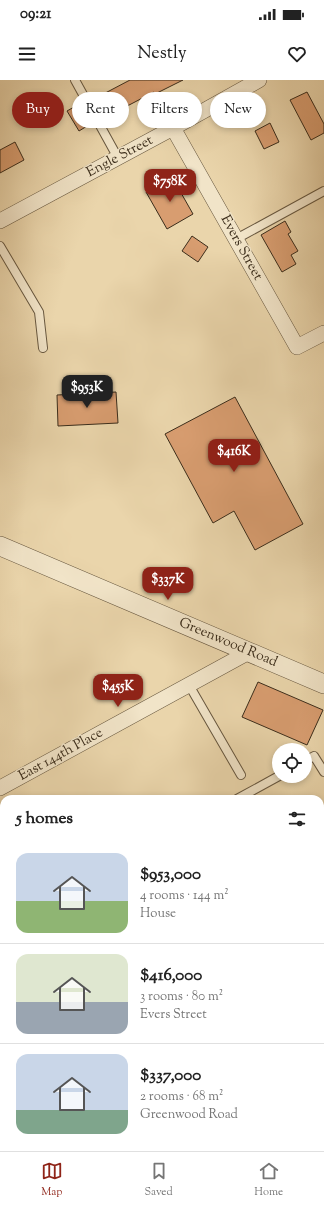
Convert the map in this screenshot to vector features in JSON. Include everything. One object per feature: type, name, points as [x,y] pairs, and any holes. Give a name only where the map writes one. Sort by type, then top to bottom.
[{"type":"street","name":"Engle Street","points":[[202,112],[260,80]]},
{"type":"street","name":"Engle Street","points":[[0,221],[173,128]]},
{"type":"street","name":"Evers Street","points":[[173,128],[297,347],[324,333]]},
{"type":"street","name":"Greenwood Road","points":[[0,546],[324,684]]},
{"type":"street","name":"East 144th Place","points":[[0,788],[249,652]]},
{"type":"lane","points":[[75,80],[118,158]]},
{"type":"lane","points":[[236,239],[324,191]]},
{"type":"lane","points":[[0,246],[39,312],[43,348]]},
{"type":"lane","points":[[189,685],[241,775]]},
{"type":"lane","points":[[312,757],[314,756],[324,772]]},
{"type":"lane","points":[[244,795],[272,780]]},
{"type":"building","points":[[130,80],[183,80],[159,92],[137,92],[137,101],[129,105],[129,92],[107,92]]},
{"type":"building","points":[[307,92],[324,124],[324,133],[311,140],[290,100]]},
{"type":"building","points":[[72,108],[72,119],[67,111]]},
{"type":"building","points":[[270,123],[279,142],[264,149],[255,131],[261,128],[266,128],[266,125]]},
{"type":"building","points":[[77,128],[84,128],[79,131]]},
{"type":"building","points":[[15,142],[24,160],[0,173],[0,150]]},
{"type":"building","points":[[172,177],[193,214],[167,229],[146,192]]},
{"type":"building","points":[[285,221],[291,232],[288,234],[298,251],[291,255],[296,264],[282,272],[261,235]]},
{"type":"building","points":[[192,236],[208,247],[198,262],[182,251]]},
{"type":"building","points":[[116,392],[118,423],[58,426],[57,395]]},
{"type":"building","points":[[235,397],[303,524],[255,550],[234,511],[213,523],[165,434]]},
{"type":"building","points":[[258,682],[323,710],[308,743],[302,743],[242,717]]}]
